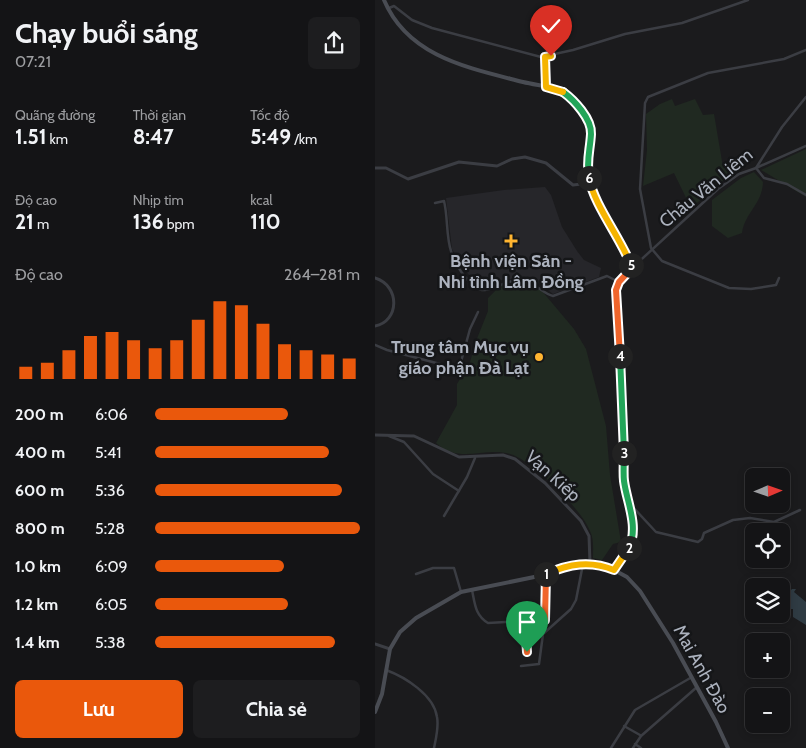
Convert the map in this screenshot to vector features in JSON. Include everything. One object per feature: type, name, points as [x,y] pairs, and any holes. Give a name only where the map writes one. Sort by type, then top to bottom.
[{"type":"main road","points":[[375,712],[382,694],[389,649],[400,632],[416,618],[461,592],[545,574],[561,567],[591,563],[614,570],[626,553],[633,538],[624,478],[625,447],[616,314],[616,290],[619,282],[632,268],[622,244],[590,183],[587,158],[591,134],[589,123],[564,92],[496,75],[437,55],[419,44],[396,24],[384,0]]},
{"type":"main road","name":"Mai Anh Đào","points":[[614,570],[627,577],[650,605],[692,677],[728,748]]},
{"type":"street","points":[[388,9],[394,6],[412,20],[432,28],[525,55],[545,57],[625,34],[682,23],[748,0]]},
{"type":"street","points":[[779,278],[776,285],[751,289],[729,288],[662,261],[651,248],[641,189],[646,99],[708,73],[784,59],[806,50]]},
{"type":"street","points":[[545,57],[546,87]]},
{"type":"street","name":"Châu Văn Liêm","points":[[632,268],[651,248],[730,180],[756,168],[790,117],[806,97]]},
{"type":"street","points":[[806,146],[756,168],[764,178],[787,184],[806,195]]},
{"type":"street","points":[[375,168],[389,169],[408,179],[453,163],[469,162],[497,166],[512,158],[525,157],[546,163],[573,185],[590,183]]},
{"type":"street","points":[[435,203],[444,201],[451,254],[470,282],[481,290],[489,290],[506,282],[523,281],[538,286],[553,296],[607,276],[619,282]]},
{"type":"street","points":[[375,278],[388,284],[393,292],[394,300],[388,318],[383,323],[375,326]]},
{"type":"street","points":[[375,345],[459,370],[470,329],[478,312]]},
{"type":"street","name":"Vạn Kiếp","points":[[375,435],[414,436],[454,456],[475,458],[508,456],[519,462],[545,483],[574,512],[587,530],[590,540],[591,563]]},
{"type":"street","points":[[385,435],[404,442],[439,479],[459,492]]},
{"type":"street","points":[[444,516],[459,492],[475,458]]},
{"type":"street","points":[[629,503],[656,532],[698,542],[702,539],[704,532],[720,524],[750,518],[774,522],[800,510]]},
{"type":"street","points":[[521,666],[539,664],[543,634],[573,607],[581,583],[583,563]]},
{"type":"street","points":[[416,574],[429,569],[453,568],[461,592]]},
{"type":"street","points":[[472,589],[480,618],[488,623],[545,620],[545,574]]},
{"type":"street","points":[[525,622],[527,652]]},
{"type":"street","points":[[375,644],[389,649]]},
{"type":"street","points":[[386,670],[403,677],[433,706],[438,719],[434,748]]},
{"type":"street","points":[[611,748],[635,710],[692,677]]},
{"type":"street","points":[[633,748],[641,736],[697,687]]},
{"type":"street","points":[[624,726],[641,736]]},
{"type":"street","points":[[635,744],[641,748]]},
{"type":"shaded area","points":[[672,99],[675,106],[695,99],[703,115],[714,114],[723,167],[731,169],[732,173],[691,208],[674,173],[643,186],[647,150],[646,114],[660,104]]},
{"type":"shaded area","points":[[806,149],[806,197],[761,170]]},
{"type":"shaded area","points":[[754,172],[763,182],[760,197],[746,219],[742,233],[728,238],[712,226],[712,200],[741,178]]},
{"type":"shaded area","name":"Bệnh viện Sản - Nhi tỉnh Lâm Đồng","points":[[545,187],[551,195],[562,227],[577,251],[584,260],[601,268],[599,277],[553,294],[540,284],[521,279],[504,279],[485,288],[478,285],[462,267],[452,249],[446,198],[504,190]]},
{"type":"shaded area","points":[[513,283],[526,284],[542,291],[574,329],[586,349],[606,426],[610,475],[621,542],[613,544],[602,560],[593,558],[591,534],[577,511],[543,475],[531,466],[510,454],[500,452],[454,453],[436,443],[457,405],[457,384],[470,362],[488,311],[488,298],[500,286]]},
{"type":"shaded area","points":[[796,589],[794,592],[806,602],[806,625],[793,617],[793,609],[790,609],[790,591]]},
{"type":"place","name":"Bệnh viện Sản - Nhi tỉnh Lâm Đồng","points":[[511,241]]},
{"type":"place","name":"Trung tâm Mục vụ giáo phận Đà Lạt","points":[[539,357]]},
{"type":"route","points":[[527,652],[525,622],[545,620],[545,574],[569,565],[591,563],[614,570],[630,547],[633,538],[632,516],[624,478],[625,447],[615,300],[619,282],[632,268],[622,244],[593,193],[590,183],[587,167],[587,153],[591,134],[589,123],[564,92],[546,87],[545,57],[551,56]]}]
